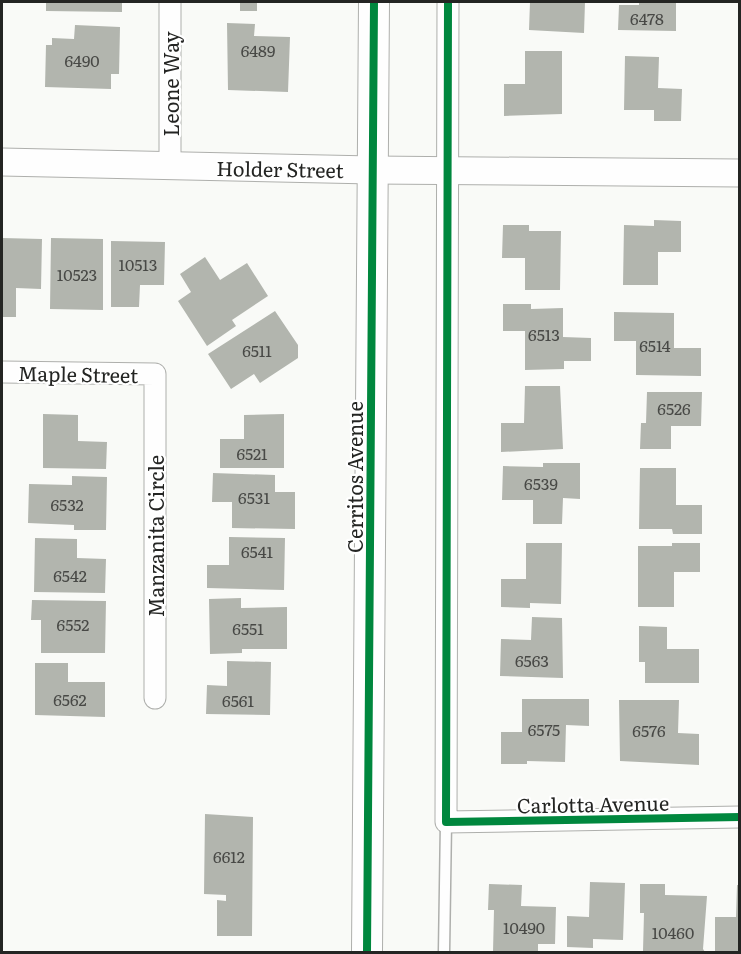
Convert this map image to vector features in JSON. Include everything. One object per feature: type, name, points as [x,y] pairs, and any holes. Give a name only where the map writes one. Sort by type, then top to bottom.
[{"type":"main road","name":"Cerritos Avenue","points":[[367,952],[374,2]]},
{"type":"street","name":"Leone Way","points":[[170,2],[170,166]]},
{"type":"street","points":[[446,822],[448,2]]},
{"type":"street","name":"Holder Street","points":[[2,162],[372,170],[740,173]]},
{"type":"street","name":"Maple Street","points":[[2,372],[155,374]]},
{"type":"street","name":"Manzanita Circle","points":[[155,374],[155,698]]},
{"type":"street","name":"Carlotta Avenue","points":[[446,822],[740,817]]},
{"type":"lane","points":[[444,952],[446,822]]},
{"type":"building","points":[[46,2],[122,2],[122,12],[46,11]]},
{"type":"building","points":[[240,2],[257,2],[257,11],[240,11]]},
{"type":"building","points":[[530,2],[585,2],[584,33],[529,30]]},
{"type":"building","points":[[639,2],[676,2],[676,31],[618,30],[619,5],[639,5]]},
{"type":"building","points":[[227,23],[255,24],[254,36],[290,37],[288,92],[228,90]]},
{"type":"building","points":[[75,25],[120,27],[119,74],[111,74],[111,89],[45,87],[46,45],[52,45],[52,38],[74,39]]},
{"type":"building","points":[[525,51],[562,51],[562,114],[504,116],[504,84],[525,84]]},
{"type":"building","points":[[625,56],[659,57],[658,88],[682,89],[681,121],[654,121],[654,110],[624,110]]},
{"type":"building","points":[[654,220],[681,221],[681,252],[658,252],[658,285],[623,285],[624,225],[654,226]]},
{"type":"building","points":[[503,225],[529,225],[529,231],[561,231],[560,290],[525,290],[525,258],[502,258]]},
{"type":"building","points":[[2,238],[42,239],[41,289],[16,288],[16,317],[2,317]]},
{"type":"building","points":[[51,238],[103,239],[103,310],[50,309]]},
{"type":"building","points":[[111,241],[165,242],[164,285],[140,285],[139,307],[111,307]]},
{"type":"building","points":[[205,257],[220,280],[247,263],[268,296],[232,320],[236,326],[207,346],[178,301],[191,292],[180,274]]},
{"type":"building","points":[[503,304],[531,304],[531,309],[563,308],[563,337],[591,338],[591,361],[564,361],[564,369],[525,370],[525,331],[503,331]]},
{"type":"building","points":[[275,311],[298,345],[298,358],[260,383],[254,374],[231,389],[208,354]]},
{"type":"building","points":[[614,312],[674,313],[674,348],[701,348],[701,376],[636,375],[636,341],[614,341]]},
{"type":"building","points":[[525,386],[560,386],[563,449],[501,452],[501,423],[524,423]]},
{"type":"building","points":[[647,392],[702,392],[701,426],[671,426],[671,449],[640,449],[641,423],[646,423]]},
{"type":"building","points":[[43,414],[78,415],[78,441],[107,442],[106,469],[43,468]]},
{"type":"building","points":[[284,414],[284,468],[220,468],[220,439],[244,439],[244,415]]},
{"type":"building","points":[[543,463],[580,463],[580,499],[563,498],[562,524],[533,524],[533,500],[502,500],[503,466],[543,467]]},
{"type":"building","points":[[640,468],[676,468],[676,505],[702,505],[702,534],[673,534],[672,529],[639,529]]},
{"type":"building","points":[[213,473],[275,475],[275,492],[295,492],[295,529],[232,528],[232,502],[212,502]]},
{"type":"building","points":[[72,476],[107,477],[106,530],[74,530],[74,525],[28,523],[29,484],[72,485]]},
{"type":"building","points":[[229,537],[285,538],[284,590],[207,588],[207,565],[229,565]]},
{"type":"building","points":[[35,538],[77,539],[77,558],[106,559],[105,593],[34,592]]},
{"type":"building","points":[[526,543],[562,543],[561,604],[530,603],[530,608],[501,607],[501,579],[526,579]]},
{"type":"building","points":[[672,543],[700,543],[700,572],[674,572],[674,607],[638,607],[638,546],[672,546]]},
{"type":"building","points":[[241,598],[241,608],[287,607],[287,649],[242,649],[242,653],[210,654],[209,599]]},
{"type":"building","points":[[32,600],[106,601],[105,653],[41,653],[41,620],[31,620]]},
{"type":"building","points":[[532,617],[562,618],[563,678],[500,676],[501,639],[531,640]]},
{"type":"building","points":[[639,626],[667,627],[667,649],[699,649],[699,683],[645,683],[645,662],[639,662]]},
{"type":"building","points":[[227,661],[271,662],[270,715],[206,714],[207,685],[227,686]]},
{"type":"building","points":[[35,663],[68,663],[68,682],[105,682],[105,717],[35,715]]},
{"type":"building","points":[[522,699],[589,699],[589,726],[566,725],[565,762],[527,761],[527,764],[501,764],[501,732],[522,732]]},
{"type":"building","points":[[619,700],[679,700],[678,733],[699,734],[699,765],[620,761]]},
{"type":"building","points":[[205,814],[253,817],[252,936],[217,936],[217,900],[226,901],[226,895],[204,894]]},
{"type":"building","points":[[590,882],[625,883],[623,940],[593,939],[593,948],[567,947],[567,916],[589,917]]},
{"type":"building","points":[[489,884],[522,885],[521,906],[556,907],[555,944],[538,944],[538,952],[493,952],[494,910],[488,910]]},
{"type":"building","points":[[640,884],[665,884],[665,895],[707,896],[703,949],[705,952],[643,951],[644,913],[640,913]]},
{"type":"building","points":[[737,885],[740,885],[740,952],[715,952],[715,917],[736,917]]},
{"type":"cycle path","points":[[367,952],[374,2]]},
{"type":"cycle path","points":[[448,2],[446,822],[740,817]]}]
